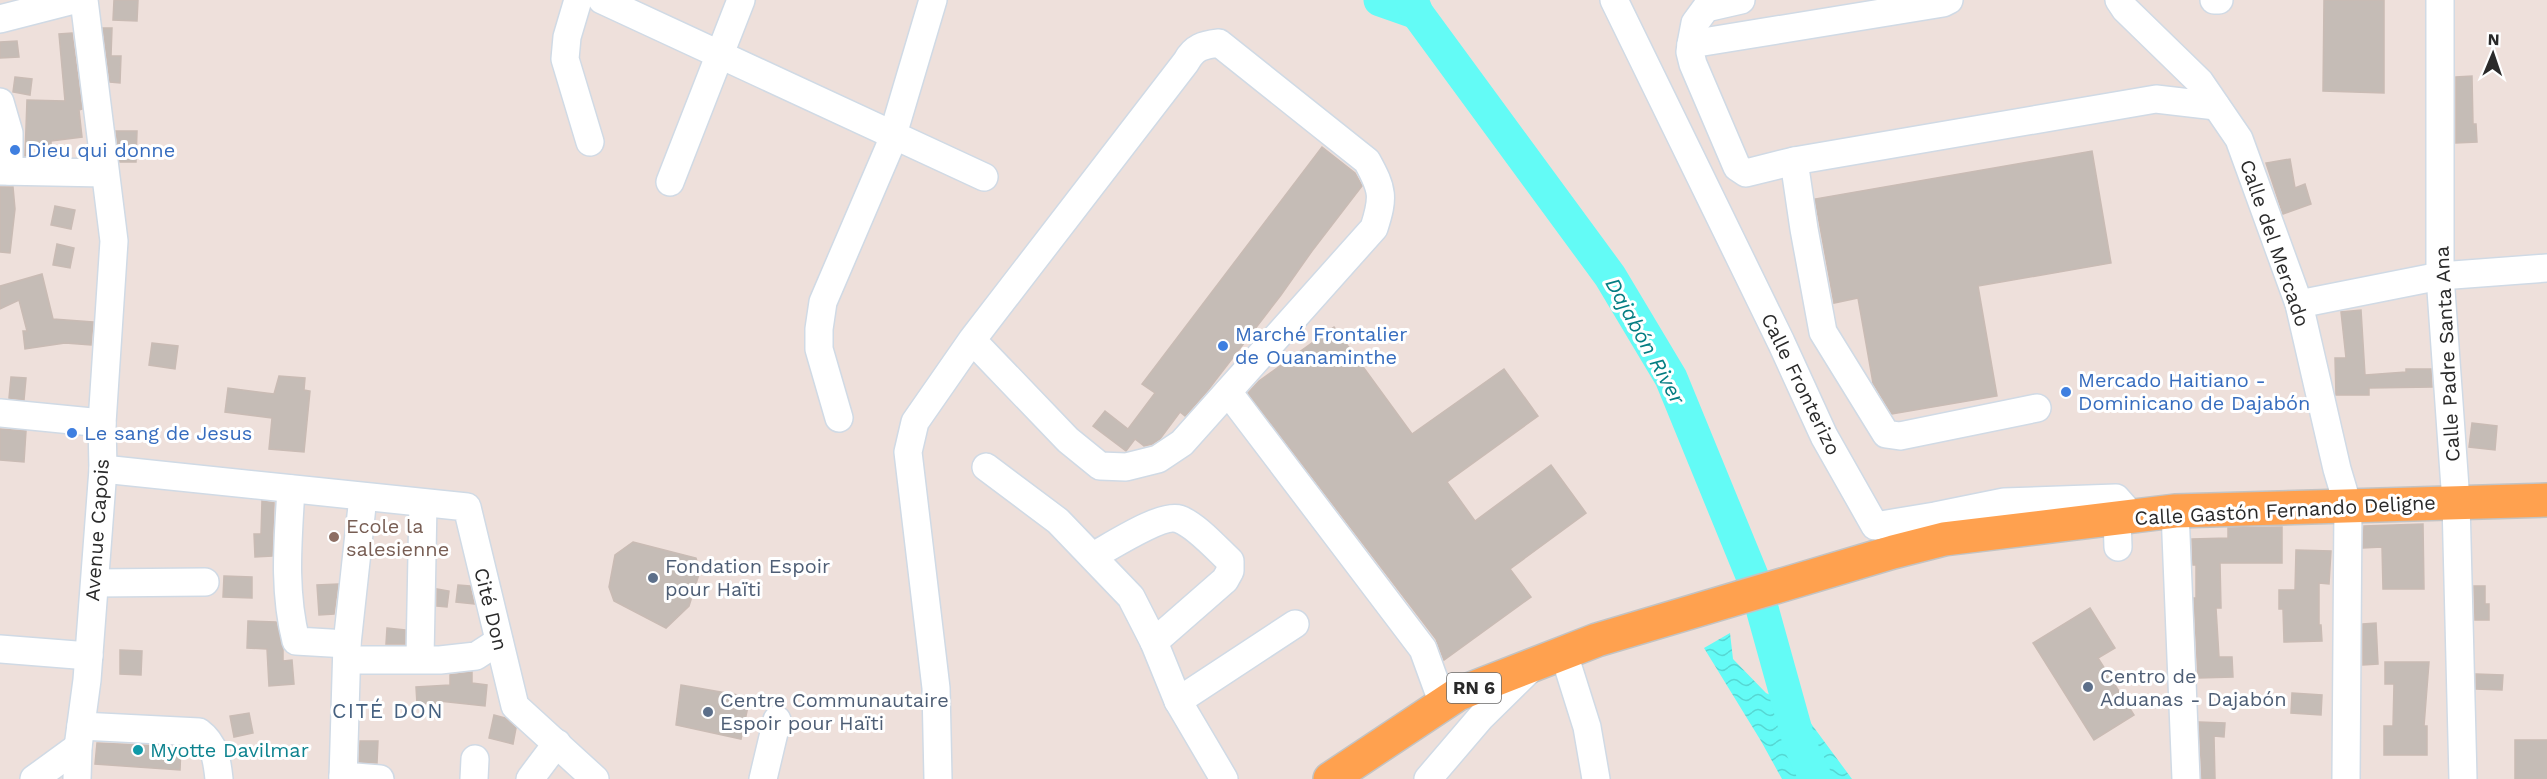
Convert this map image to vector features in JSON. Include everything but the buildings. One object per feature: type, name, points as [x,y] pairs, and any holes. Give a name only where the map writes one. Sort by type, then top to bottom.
[{"type":"main road","name":"Calle Gastón Fernando Deligne","points":[[1564,654],[1634,630],[1918,545],[1983,533],[2122,527],[2175,511],[2547,500]]},
{"type":"main road","name":"RN 6","points":[[1330,779],[1458,694],[1564,654]]},
{"type":"street","points":[[0,19],[74,0]]},
{"type":"street","name":"Avenue Capois","points":[[77,779],[103,469],[102,423],[114,241],[84,0]]},
{"type":"street","points":[[578,0],[567,37],[565,58],[590,142]]},
{"type":"street","points":[[602,0],[984,177]]},
{"type":"street","points":[[670,182],[741,0]]},
{"type":"street","points":[[839,418],[819,349],[823,302],[893,134],[933,0]]},
{"type":"street","name":"Calle Fronterizo","points":[[1614,0],[1781,342],[1824,436],[1875,526],[2004,502],[2116,498],[2122,527]]},
{"type":"street","points":[[1741,0],[1706,8],[1695,23],[1691,44],[1693,64],[1737,167],[1746,173],[1794,161],[2156,99],[2216,106]]},
{"type":"street","points":[[1691,44],[1943,3],[1949,0]]},
{"type":"street","name":"Calle del Mercado","points":[[2119,0],[2200,82],[2239,139],[2299,304],[2337,469],[2348,506],[2346,779]]},
{"type":"street","points":[[2214,0],[2219,0]]},
{"type":"street","name":"Calle Padre Santa Ana","points":[[2440,0],[2440,276],[2456,502],[2463,779]]},
{"type":"street","points":[[938,779],[936,688],[908,452],[915,422],[972,340],[1191,52],[1201,45],[1219,43],[1367,161],[1376,178],[1383,203],[1374,228],[1182,443],[1158,459],[1126,466],[1100,466],[1068,440],[972,340]]},
{"type":"street","points":[[0,102],[9,133],[5,171],[105,173]]},
{"type":"street","points":[[1794,161],[1803,229],[1823,332],[1886,434],[1900,436],[2037,408]]},
{"type":"street","points":[[2299,304],[2440,276],[2547,268]]},
{"type":"street","points":[[1228,392],[1423,649],[1443,704]]},
{"type":"street","points":[[0,413],[102,423]]},
{"type":"street","points":[[986,467],[1058,521],[1131,597],[1154,642],[1178,701],[1224,779]]},
{"type":"street","name":"Cité Don","points":[[103,469],[467,507],[515,706],[596,779]]},
{"type":"street","points":[[291,489],[288,610],[296,641],[347,652],[440,660],[476,656],[499,641]]},
{"type":"street","points":[[363,496],[347,652],[343,778],[380,779]]},
{"type":"street","points":[[420,658],[423,503]]},
{"type":"street","points":[[2175,511],[2186,779]]},
{"type":"street","points":[[1093,556],[1164,519],[1179,519],[1230,561],[1230,571],[1225,580],[1154,642]]},
{"type":"street","points":[[95,583],[205,582]]},
{"type":"street","points":[[1178,701],[1295,624]]},
{"type":"street","points":[[0,649],[89,656]]},
{"type":"street","points":[[1564,654],[1587,727],[1596,779]]},
{"type":"street","points":[[1428,779],[1481,717],[1533,666]]},
{"type":"street","points":[[763,779],[777,720]]},
{"type":"street","points":[[34,779],[79,736],[199,732],[208,739],[216,754],[219,779]]},
{"type":"street","points":[[530,779],[557,743]]},
{"type":"water","points":[[1730,633],[1733,659],[1766,693],[1801,710],[1852,779],[1782,779],[1704,648]]},
{"type":"waterway","name":"Dajabón River","points":[[1380,0],[1417,13]]},
{"type":"waterway","name":"Dajabón River","points":[[1412,0],[1417,13],[1610,276],[1671,378],[1755,583],[1800,745],[1816,779]]},
{"type":"place","name":"Dieu qui donne","points":[[15,150]]},
{"type":"place","name":"Marché Frontalier de Ouanaminthe","points":[[1223,346]]},
{"type":"place","name":"Mercado Haitiano - Dominicano de Dajabón","points":[[2066,392]]},
{"type":"place","name":"Le sang de Jesus","points":[[72,433]]},
{"type":"place","name":"Ecole la salesienne","points":[[334,537]]},
{"type":"place","name":"Fondation Espoir pour Haïti","points":[[653,578]]},
{"type":"place","name":"Centro de Aduanas - Dajabón","points":[[2088,687]]},
{"type":"place","name":"Centre Communautaire Espoir pour Haïti","points":[[708,712]]},
{"type":"place","name":"Myotte Davilmar","points":[[138,750]]},
{"type":"district","name":"CITÉ DON","points":[[388,711]]}]
